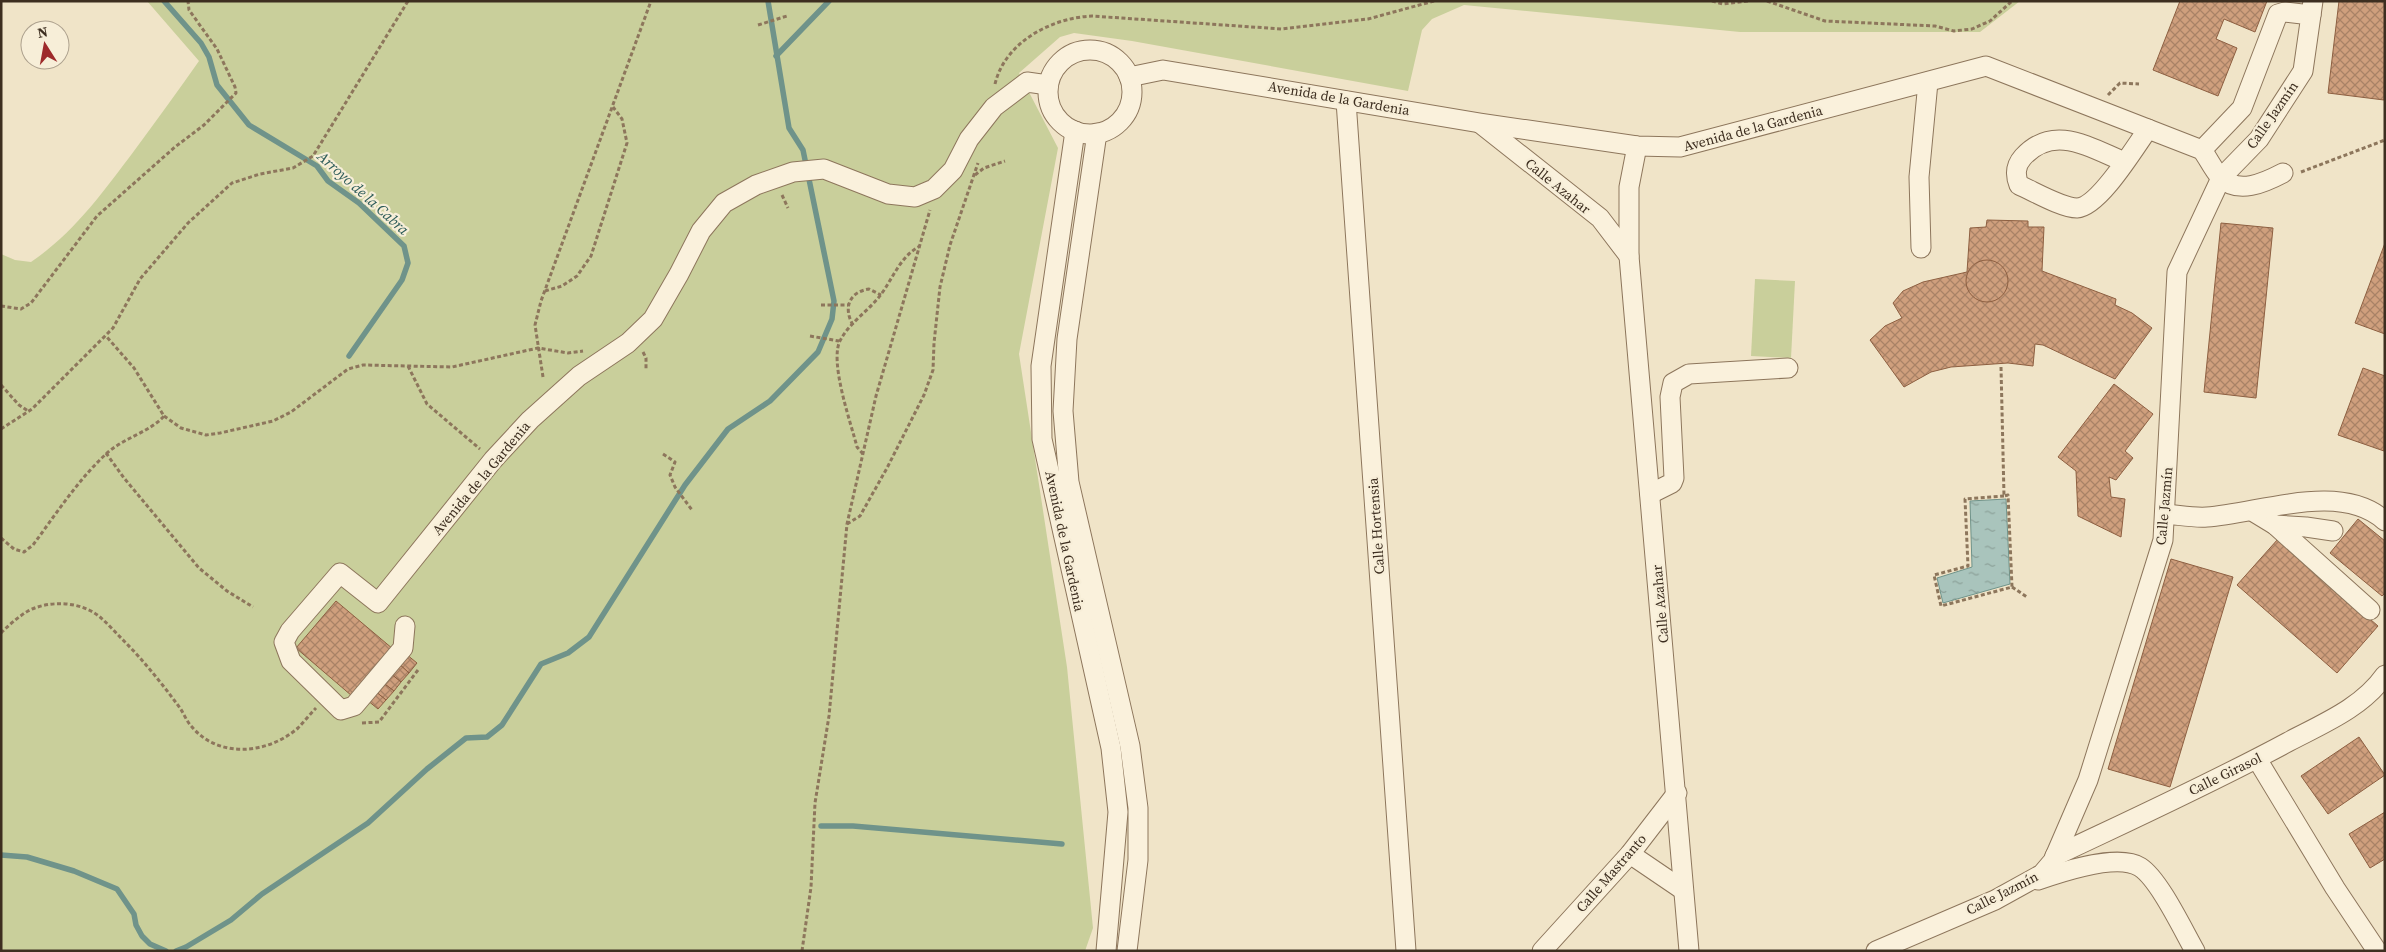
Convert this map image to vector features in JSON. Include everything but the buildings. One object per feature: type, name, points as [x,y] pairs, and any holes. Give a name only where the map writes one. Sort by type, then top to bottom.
[{"type":"street","points":[[2283,173],[2260,185],[2240,186],[2221,178],[2202,150],[2242,108],[2278,14],[2312,8]]},
{"type":"street","name":"Calle Jazmín","points":[[1876,951],[1914,944],[2026,883],[2045,871],[2055,856],[2088,780],[2163,540],[2177,272],[2221,178],[2259,139],[2303,71],[2312,8]]},
{"type":"street","points":[[1086,50],[1100,51],[1112,57],[1122,66],[1129,77],[1131,97],[1124,116],[1115,125],[1097,133],[1075,131],[1062,124],[1053,113],[1048,100],[1048,85],[1053,72],[1061,61],[1073,54],[1086,50]]},
{"type":"street","name":"Avenida de la Gardenia","points":[[1129,77],[1164,70],[1480,123],[1637,146],[1680,147],[1986,66],[2202,150]]},
{"type":"street","name":"Avenida de la Gardenia","points":[[325,697],[291,661],[284,642],[290,631],[340,573],[378,603],[493,460],[530,420],[579,376],[628,343],[653,319],[680,274],[701,231],[724,203],[756,185],[793,172],[824,170],[888,194],[915,197],[934,189],[953,170],[969,140],[994,107],[1027,82],[1048,85]]},
{"type":"street","points":[[1921,248],[1919,177],[1928,82]]},
{"type":"street","name":"Calle Hortensia","points":[[1346,101],[1406,951]]},
{"type":"street","name":"Calle Azahar","points":[[1480,123],[1600,218],[1629,256]]},
{"type":"street","points":[[2125,162],[2065,139],[2050,139],[2036,144],[2022,158],[2018,165],[2016,178],[2019,185],[2069,207],[2084,207],[2096,198],[2125,162],[2148,129]]},
{"type":"street","name":"Avenida de la Gardenia","points":[[1075,131],[1041,366],[1042,438],[1111,748],[1118,812],[1106,951]]},
{"type":"street","name":"Avenida de la Gardenia","points":[[1097,133],[1067,339],[1063,411],[1069,482],[1130,746],[1138,808],[1138,860],[1128,951]]},
{"type":"street","name":"Calle Azahar","points":[[1637,146],[1630,187],[1629,256],[1677,793],[1689,951]]},
{"type":"street","points":[[1650,494],[1672,483],[1674,478],[1670,397],[1673,382],[1689,374],[1788,368]]},
{"type":"street","points":[[2165,514],[2206,517],[2313,500],[2344,502],[2375,512],[2385,521]]},
{"type":"street","points":[[2252,511],[2275,525],[2370,610]]},
{"type":"street","points":[[2275,525],[2306,526],[2333,531]]},
{"type":"street","points":[[325,697],[341,710],[354,706],[403,648],[405,626]]},
{"type":"street","name":"Calle Girasol","points":[[2055,856],[2257,759],[2351,708],[2378,685],[2385,675]]},
{"type":"street","points":[[2257,759],[2334,888],[2377,951]]},
{"type":"street","name":"Calle Mastranto","points":[[1542,951],[1630,854],[1677,793]]},
{"type":"street","points":[[1630,854],[1683,890]]},
{"type":"street","points":[[2026,883],[2096,865],[2118,862],[2140,867],[2158,888],[2196,951]]},
{"type":"path","points":[[1,306],[21,309],[31,303],[96,216],[175,147],[204,125],[236,93],[235,86],[217,49],[189,10],[188,1]]},
{"type":"path","points":[[1,429],[28,411],[113,328],[140,279],[188,223],[232,184],[260,174],[293,168],[313,156],[408,1]]},
{"type":"path","points":[[543,377],[535,325],[545,292],[651,1]]},
{"type":"path","points":[[1712,1],[1723,4],[1748,1]]},
{"type":"path","points":[[1767,1],[1825,21],[1935,26],[1954,30],[1972,29],[1990,21],[2012,1]]},
{"type":"path","points":[[758,25],[787,16]]},
{"type":"path","points":[[545,292],[562,286],[577,276],[591,256],[627,143],[622,119],[613,107]]},
{"type":"path","points":[[2283,173],[2299,173],[2385,140]]},
{"type":"path","points":[[975,176],[984,168],[1005,161]]},
{"type":"path","points":[[802,951],[811,887],[815,804],[829,716],[847,524],[876,396],[930,213],[927,192]]},
{"type":"path","points":[[863,454],[857,447],[840,378],[837,358],[839,340],[881,295],[905,256],[920,246]]},
{"type":"path","points":[[853,325],[849,318],[848,305],[850,298],[862,290],[875,290],[881,295]]},
{"type":"path","points":[[821,305],[848,305]]},
{"type":"path","points":[[106,335],[134,368],[164,416],[181,428],[206,435],[252,428],[273,421],[291,412],[348,368],[363,365],[452,367],[538,348],[568,353],[591,350]]},
{"type":"path","points":[[810,336],[839,340]]},
{"type":"path","points":[[408,366],[427,404],[493,460]]},
{"type":"path","points":[[2001,366],[2004,496]]},
{"type":"path","points":[[1,385],[19,405],[28,411]]},
{"type":"path","points":[[1,538],[14,549],[24,552],[33,545],[82,480],[106,454],[126,438],[159,422],[164,416]]},
{"type":"path","points":[[106,454],[199,568],[227,591],[253,607]]},
{"type":"path","points":[[663,454],[675,462],[670,476],[675,487],[692,510]]},
{"type":"path","points":[[2012,587],[2008,495],[1965,499],[1968,566],[1934,575],[1941,606],[2012,587],[2027,597]]},
{"type":"path","points":[[1,633],[28,611],[45,604],[64,603],[98,615],[133,651],[180,708],[192,727],[209,741],[230,749],[252,750],[273,743],[297,729],[325,697]]},
{"type":"path","points":[[341,710],[357,724],[378,722],[418,670]]},
{"type":"green space","points":[[147,1],[2020,1],[1980,32],[1740,32],[1464,5],[1432,19],[1422,30],[1408,91],[1132,41],[1074,33],[1060,37],[1019,73],[1058,148],[1019,354],[1067,667],[1093,928],[1085,951],[1,951],[1,254],[15,260],[31,262],[61,238],[111,182],[199,61]]},
{"type":"green space","points":[[1755,279],[1795,281],[1791,358],[1751,356]]},
{"type":"water","points":[[2006,499],[2010,584],[1943,603],[1937,578],[1972,567],[1970,501]]},
{"type":"waterway","name":"Arroyo de la Cabra","points":[[164,1],[201,43],[209,57],[217,85],[249,125],[317,166],[328,181],[359,203],[404,246],[408,263],[402,280],[349,356]]},
{"type":"waterway","points":[[176,951],[231,920],[262,894],[368,823],[427,769],[466,738],[487,737],[502,725],[541,664],[568,653],[589,637],[685,485],[728,429],[770,401],[818,352],[832,319],[834,301],[803,150],[789,128],[768,1]]},
{"type":"waterway","points":[[776,56],[829,1]]},
{"type":"waterway","points":[[821,826],[853,826],[1062,844]]},
{"type":"waterway","points":[[1,855],[27,857],[74,871],[117,889],[134,914],[136,925],[142,936],[150,944],[166,951]]}]
